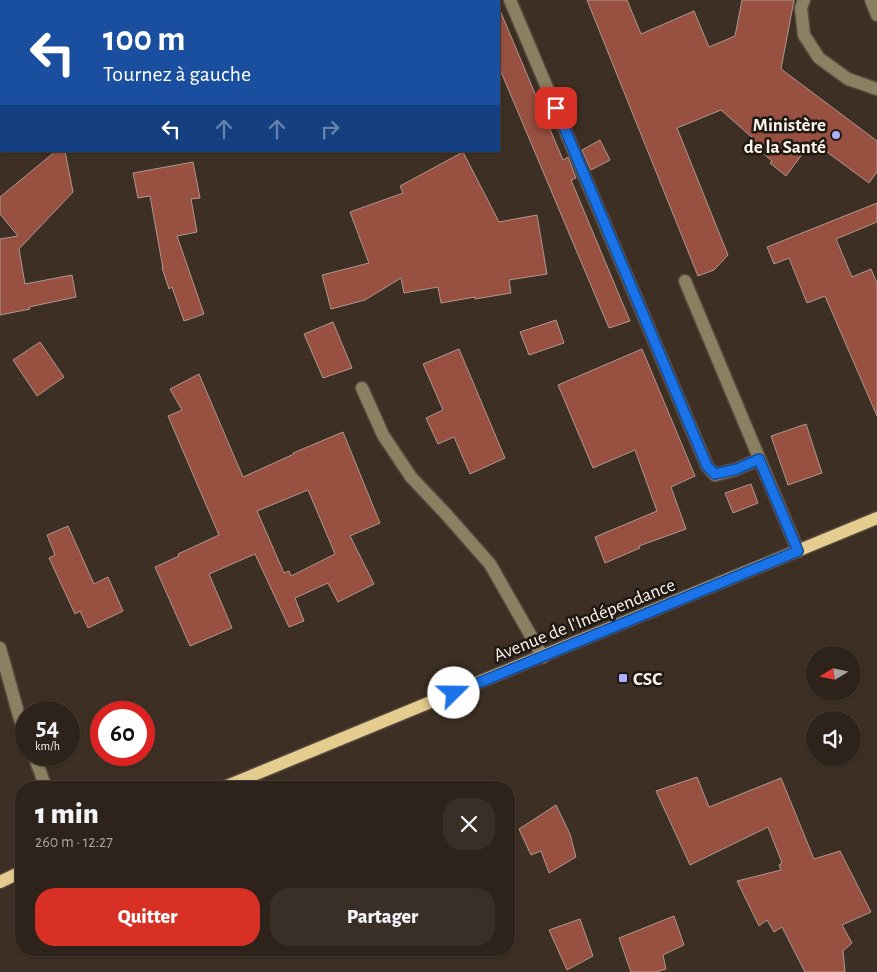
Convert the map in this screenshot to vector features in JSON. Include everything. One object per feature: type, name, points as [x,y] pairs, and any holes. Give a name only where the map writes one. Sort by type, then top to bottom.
[{"type":"main road","name":"Avenue de l'Indépendance","points":[[239,781],[877,518]]},
{"type":"main road","points":[[0,882],[15,875]]},
{"type":"street","points":[[510,0],[707,466],[715,474],[737,469],[759,459]]},
{"type":"street","points":[[804,0],[801,8],[804,34],[819,58],[848,79],[877,89]]},
{"type":"street","points":[[871,0],[877,15]]},
{"type":"street","points":[[685,281],[798,551]]},
{"type":"street","points":[[362,388],[383,435],[410,477],[490,564],[543,657]]},
{"type":"street","points":[[0,648],[15,702]]},
{"type":"street","points":[[38,766],[43,781]]},
{"type":"building","name":"Ministère de la Santé","points":[[587,0],[627,0],[641,34],[694,11],[709,47],[735,36],[742,0],[794,0],[781,69],[877,141],[877,172],[869,183],[812,141],[786,176],[752,144],[755,140],[721,110],[677,128],[728,255],[714,270],[698,276]]},
{"type":"building","points":[[500,10],[563,160],[568,157],[576,178],[571,180],[630,321],[609,328],[500,69]]},
{"type":"building","points":[[600,140],[610,160],[591,170],[582,150]]},
{"type":"building","points":[[55,152],[65,152],[73,192],[19,249],[25,284],[72,275],[76,297],[0,315],[0,239],[18,236],[0,214],[0,197]]},
{"type":"building","points":[[463,152],[499,222],[537,215],[547,274],[509,280],[511,293],[441,303],[438,287],[404,293],[401,278],[365,300],[331,309],[322,275],[369,263],[350,212],[403,193],[400,186]]},
{"type":"building","points":[[193,162],[200,198],[191,199],[197,232],[177,236],[204,314],[184,321],[172,287],[169,289],[162,268],[150,196],[138,198],[133,173]]},
{"type":"building","points":[[877,203],[877,222],[836,239],[852,277],[871,269],[877,283],[877,416],[825,296],[807,303],[789,258],[774,264],[767,247]]},
{"type":"building","points":[[556,320],[564,343],[529,355],[520,332]]},
{"type":"building","points":[[333,322],[352,368],[323,378],[304,334]]},
{"type":"building","points":[[40,342],[64,377],[37,396],[13,360]]},
{"type":"building","points":[[459,349],[505,458],[470,474],[454,437],[438,444],[426,418],[443,410],[423,364]]},
{"type":"building","points":[[642,349],[695,476],[671,487],[686,529],[639,546],[640,548],[605,563],[595,537],[657,511],[635,450],[593,468],[558,385]]},
{"type":"building","points":[[199,374],[243,477],[343,432],[380,523],[350,536],[374,584],[338,602],[328,583],[295,598],[304,621],[289,627],[255,554],[209,574],[232,628],[190,646],[155,567],[219,535],[168,416],[182,410],[170,389]],"holes":[[[308,490],[335,554],[291,576],[289,571],[284,573],[257,511]]]},
{"type":"building","points":[[806,424],[822,473],[788,485],[771,436]]},
{"type":"building","points":[[751,484],[758,503],[733,513],[725,493]]},
{"type":"building","points":[[68,526],[94,584],[108,577],[123,611],[88,628],[80,611],[75,614],[49,558],[55,555],[47,535]]},
{"type":"building","points":[[697,777],[709,807],[781,778],[814,859],[840,851],[871,912],[842,925],[852,943],[843,951],[845,972],[805,972],[782,927],[774,932],[767,920],[759,926],[737,881],[781,870],[779,865],[782,863],[768,827],[690,865],[656,791]]},
{"type":"building","points":[[556,805],[570,834],[576,857],[549,873],[541,851],[531,855],[519,829]]},
{"type":"building","points":[[674,916],[684,945],[663,955],[666,969],[656,972],[631,972],[619,938]]},
{"type":"building","points":[[580,919],[593,956],[567,970],[549,930]]},
{"type":"place","name":"Ministère de la Santé","points":[[836,135]]},
{"type":"place","name":"CSC","points":[[623,678]]},
{"type":"route","points":[[454,693],[798,551],[759,459],[737,469],[715,474],[707,466],[556,108]]}]
